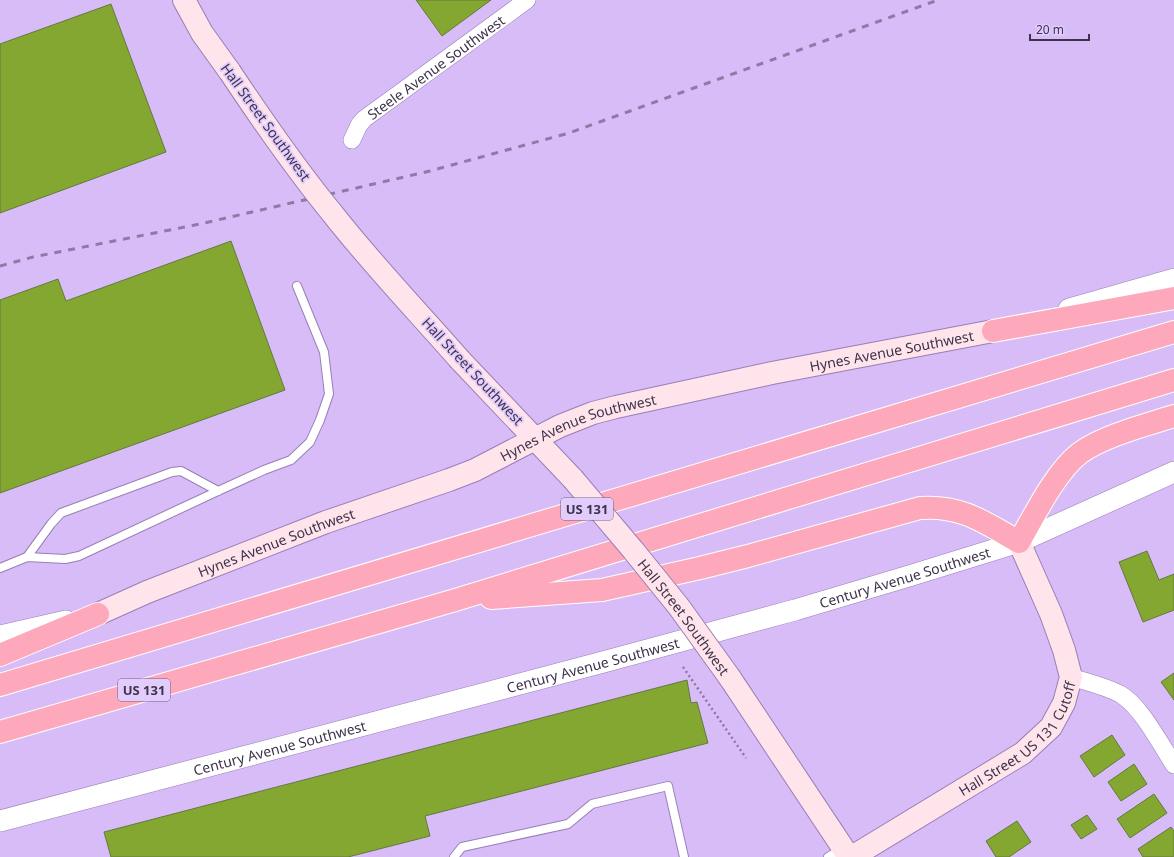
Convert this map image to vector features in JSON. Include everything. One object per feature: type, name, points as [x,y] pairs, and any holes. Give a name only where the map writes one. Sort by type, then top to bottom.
[{"type":"highway","points":[[993,331],[1174,298]]},
{"type":"highway","name":"US 131","points":[[0,685],[1174,332]]},
{"type":"highway","name":"US 131","points":[[0,732],[452,601],[1174,380]]},
{"type":"highway","points":[[452,601],[602,590],[741,558],[920,508],[942,507],[965,513],[980,519],[1019,542],[1063,470],[1080,454],[1105,440],[1174,416]]},
{"type":"highway","points":[[0,655],[98,614]]},
{"type":"main road","name":"Hall Street Southwest","points":[[184,0],[202,33],[274,136],[331,212],[460,360],[573,479],[670,596],[730,678],[843,855]]},
{"type":"main road","name":"Hynes Avenue Southwest","points":[[98,614],[147,592],[326,522],[475,470],[578,419],[616,407],[772,373],[993,331]]},
{"type":"main road","name":"Hall Street US 131 Cutoff","points":[[843,855],[1023,753],[1051,727],[1064,703],[1070,677],[1064,650],[1051,614],[1019,542]]},
{"type":"street","name":"Steele Avenue Southwest","points":[[352,140],[359,125],[364,119],[527,0]]},
{"type":"street","name":"Hynes Avenue Southwest","points":[[993,331],[1174,278]]},
{"type":"street","name":"Century Avenue Southwest","points":[[0,821],[787,612],[909,576],[1019,542],[1174,472]]},
{"type":"street","name":"Hynes Avenue Southwest","points":[[0,636],[98,614]]},
{"type":"street","points":[[1070,677],[1121,694],[1132,704],[1149,726],[1174,765]]},
{"type":"lane","points":[[0,568],[27,557],[65,559],[79,556],[264,470],[291,460],[310,442],[320,420],[329,394],[324,352],[298,286]]},
{"type":"lane","points":[[27,557],[61,513],[172,472],[182,471],[218,491]]},
{"type":"lane","points":[[454,857],[462,846],[568,824],[592,804],[668,786],[684,857]]},
{"type":"path","points":[[683,667],[746,758]]},
{"type":"building","points":[[416,0],[491,0],[442,36]]},
{"type":"building","points":[[111,4],[166,152],[0,213],[0,44]]},
{"type":"building","points":[[231,241],[285,390],[0,493],[0,300],[58,279],[66,301]]},
{"type":"building","points":[[1147,551],[1159,580],[1174,574],[1174,610],[1143,622],[1119,562]]},
{"type":"building","points":[[1174,673],[1174,700],[1161,682]]},
{"type":"building","points":[[687,680],[691,703],[697,702],[708,743],[425,816],[430,836],[348,857],[111,857],[104,832]]},
{"type":"building","points":[[1112,735],[1125,755],[1094,777],[1080,756]]},
{"type":"building","points":[[1134,764],[1147,784],[1121,801],[1108,782]]},
{"type":"building","points":[[1154,794],[1167,813],[1130,838],[1117,819]]},
{"type":"building","points":[[1087,815],[1097,829],[1081,839],[1071,825]]},
{"type":"building","points":[[1017,821],[1031,842],[1009,857],[996,857],[986,841]]},
{"type":"building","points":[[1171,827],[1174,831],[1174,856],[1143,857],[1138,849]]},
{"type":"railway","points":[[0,266],[33,257],[200,224],[430,171],[569,133],[938,0]]}]
